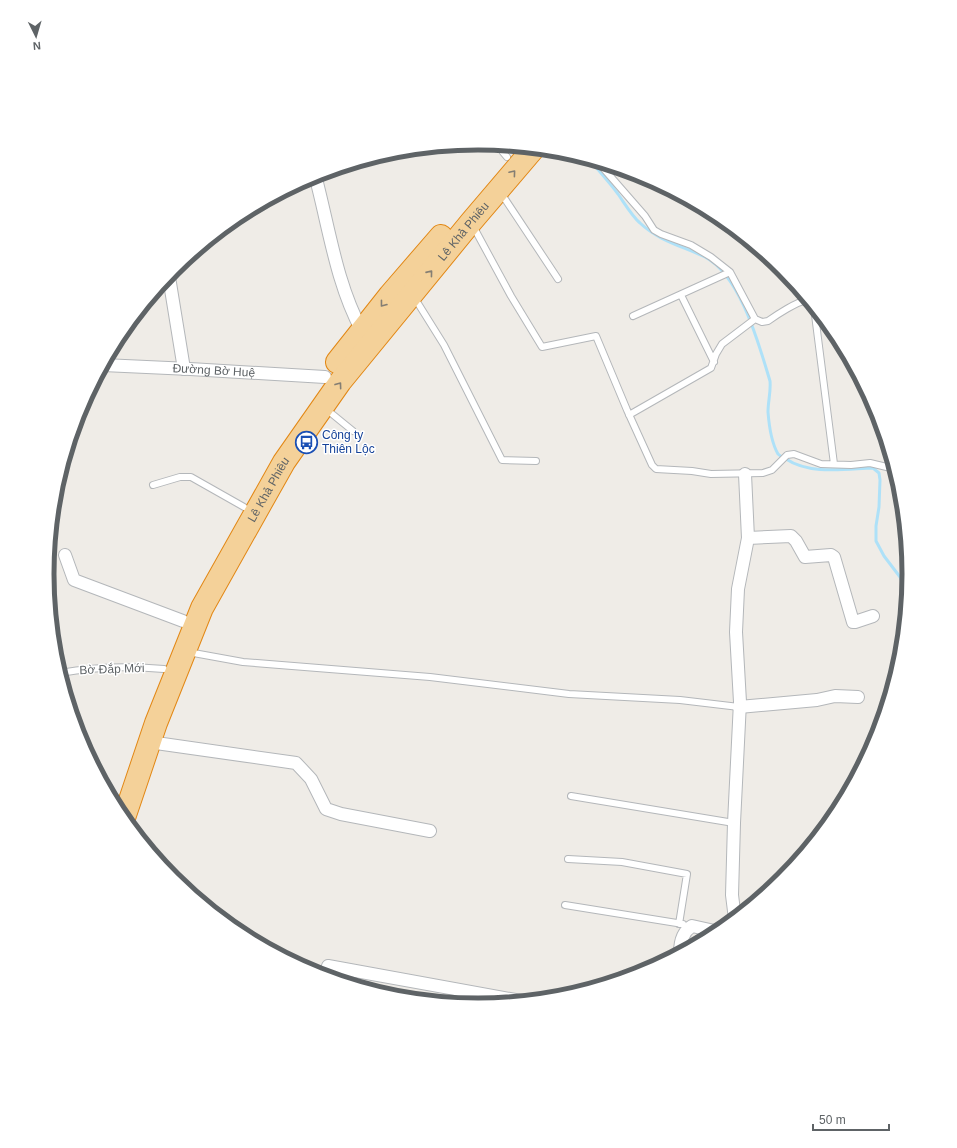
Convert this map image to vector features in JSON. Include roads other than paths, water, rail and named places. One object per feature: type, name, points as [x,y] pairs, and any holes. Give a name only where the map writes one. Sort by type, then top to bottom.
[{"type":"highway","name":"Lê Khả Phiêu","points":[[117,795],[144,718],[195,592],[280,445],[326,377],[506,150]]},
{"type":"highway","name":"Lê Khả Phiêu","points":[[126,811],[149,742],[202,608],[280,469],[340,382],[471,222],[530,153]]},
{"type":"street","points":[[317,182],[338,272],[352,313],[362,331]]},
{"type":"street","points":[[170,283],[184,369]]},
{"type":"street","name":"Đường Bờ Huệ","points":[[109,365],[326,377]]},
{"type":"street","points":[[734,913],[732,895],[739,707],[736,632],[738,597],[748,538],[746,474]]},
{"type":"street","points":[[748,538],[791,536],[796,541],[805,556],[831,555],[834,557],[853,622],[873,616]]},
{"type":"street","points":[[65,555],[74,580],[183,621]]},
{"type":"street","points":[[739,707],[817,700],[835,696],[858,697]]},
{"type":"street","points":[[149,742],[296,763],[311,779],[326,809],[341,814],[430,831]]},
{"type":"street","points":[[680,948],[680,943],[687,929],[692,926],[710,930]]},
{"type":"street","points":[[327,970],[328,966],[504,998]]},
{"type":"lane","points":[[603,168],[645,216],[654,230],[691,245],[711,257],[729,273],[755,320],[762,322],[768,320],[804,301]]},
{"type":"lane","points":[[498,190],[558,279]]},
{"type":"lane","points":[[471,222],[542,347],[596,336],[629,415],[652,465],[656,469],[692,471],[712,474],[763,473],[772,470],[787,455],[794,454],[821,464],[870,463],[890,468]]},
{"type":"lane","points":[[634,316],[729,273]]},
{"type":"lane","points":[[412,294],[444,345],[502,460],[536,461]]},
{"type":"lane","points":[[681,295],[714,362]]},
{"type":"lane","points":[[817,319],[834,464]]},
{"type":"lane","points":[[629,415],[711,368],[716,354],[722,344],[755,320]]},
{"type":"lane","points":[[323,407],[353,431]]},
{"type":"lane","points":[[153,484],[180,477],[191,477],[244,507]]},
{"type":"lane","points":[[184,652],[243,662],[430,677],[569,694],[680,700],[739,707]]},
{"type":"lane","name":"Bờ Đắp Mới","points":[[65,672],[138,666],[164,669]]},
{"type":"lane","points":[[572,796],[734,823]]},
{"type":"lane","points":[[568,859],[622,862],[688,874],[680,924]]},
{"type":"lane","points":[[565,905],[692,926]]},
{"type":"waterway","points":[[595,166],[615,190],[631,213],[647,229],[671,243],[705,257],[718,266],[729,279],[747,313],[770,381],[768,412],[769,422],[772,439],[778,454],[795,464],[806,467],[828,470],[873,468],[879,473],[879,507],[876,526],[876,541],[884,556],[900,577],[903,584]]},
{"type":"place","name":"Công ty Thiên Lộc","points":[[307,442]]}]
